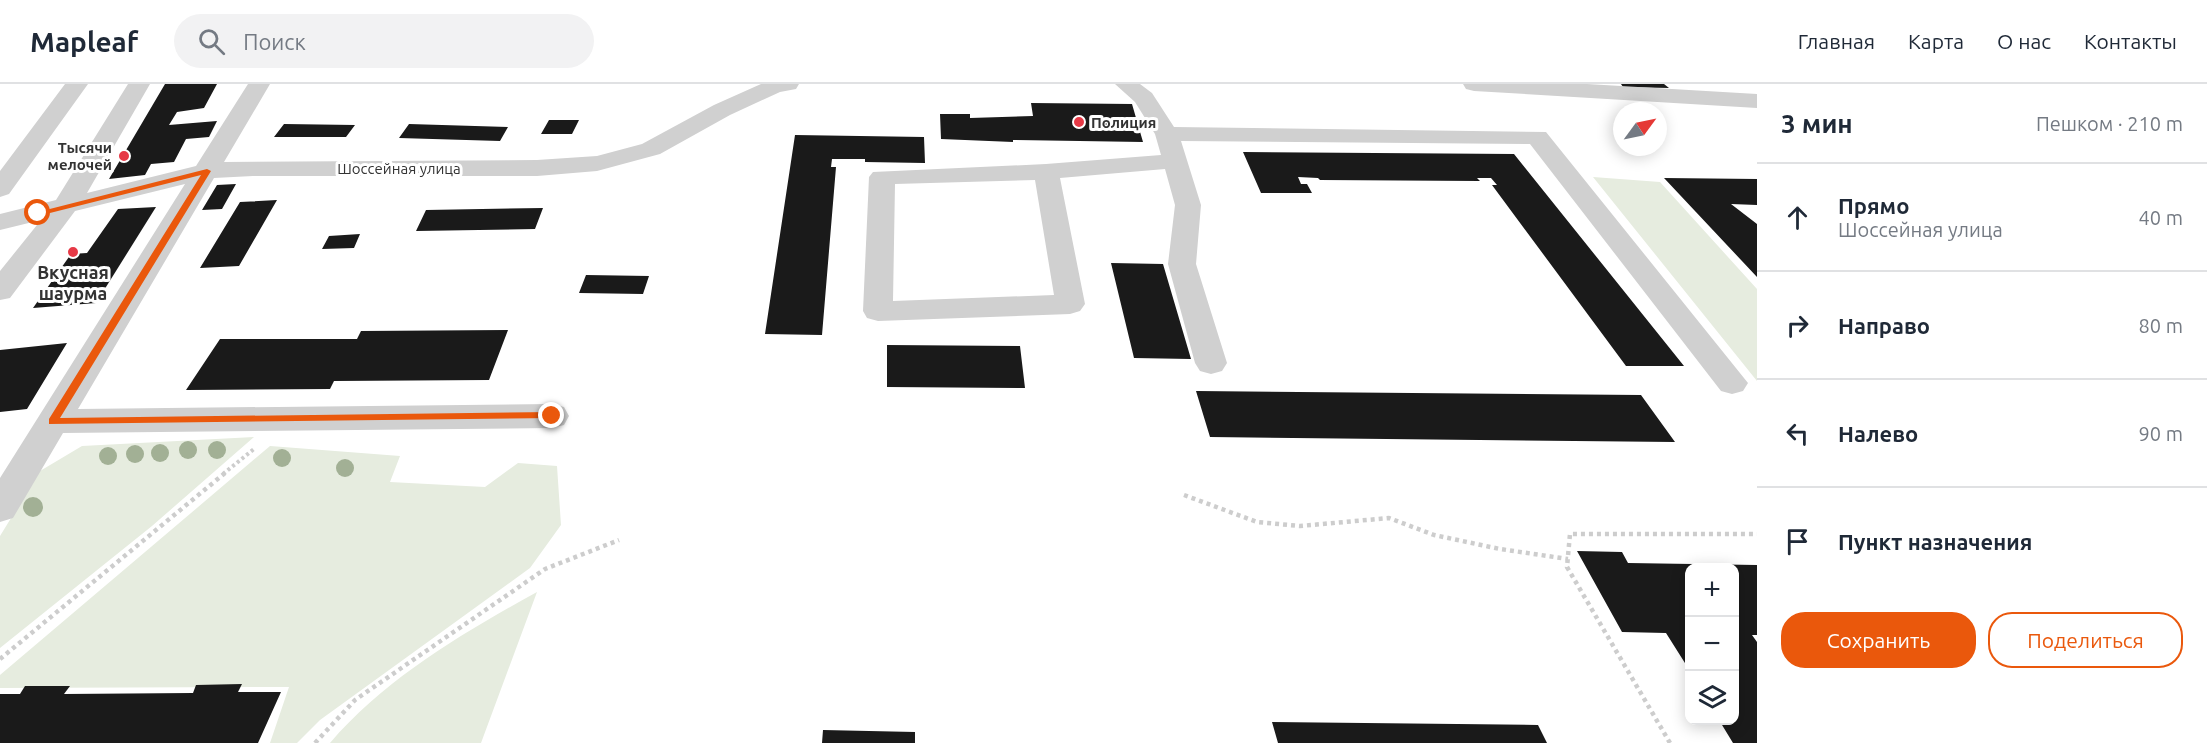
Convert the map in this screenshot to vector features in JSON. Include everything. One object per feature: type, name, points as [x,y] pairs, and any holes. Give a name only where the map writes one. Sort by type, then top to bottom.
[{"type":"street","points":[[0,189],[77,84]]},
{"type":"street","points":[[0,291],[65,207],[139,84]]},
{"type":"street","points":[[0,508],[259,84]]},
{"type":"street","name":"Шоссейная улица","points":[[0,222],[207,171],[254,168],[537,168],[597,163],[651,148],[722,110],[773,87],[788,84]]},
{"type":"street","points":[[1126,84],[1144,98],[1167,134],[1188,206],[1182,264],[1211,363]]},
{"type":"street","points":[[1474,84],[1757,101]]},
{"type":"street","points":[[1167,134],[1537,137],[1732,383]]},
{"type":"street","points":[[1046,172],[1070,304],[878,311],[882,177],[1046,172],[1175,161]]},
{"type":"street","points":[[53,421],[552,416]]},
{"type":"path","points":[[0,659],[292,418]]},
{"type":"path","points":[[1184,495],[1257,522],[1300,526],[1389,518],[1434,535],[1500,549],[1568,559]]},
{"type":"path","points":[[1670,743],[1567,567],[1570,534],[1757,534]]},
{"type":"path","points":[[315,743],[355,700],[545,569],[619,540]]},
{"type":"shaded area","points":[[1593,177],[1660,182],[1757,289],[1757,381]]},
{"type":"shaded area","points":[[254,437],[152,526],[0,648],[0,536],[40,471],[82,446]]},
{"type":"shaded area","points":[[270,446],[400,456],[390,482],[485,487],[518,463],[557,466],[561,525],[530,568],[320,720],[297,743],[270,743],[289,687],[0,688],[0,675]]},
{"type":"shaded area","points":[[537,592],[481,743],[330,743],[376,698],[427,658]]},
{"type":"building","points":[[165,84],[217,84],[204,108],[177,112],[169,125],[217,121],[209,137],[186,139],[174,162],[151,164],[145,175],[109,179]]},
{"type":"building","points":[[1621,84],[1664,84],[1669,88],[1623,87]]},
{"type":"building","points":[[1031,103],[1132,104],[1143,142],[1013,140],[1013,142],[941,139],[940,114],[970,114],[970,118],[1033,116]]},
{"type":"building","points":[[549,120],[579,120],[572,134],[541,134]]},
{"type":"building","points":[[284,124],[355,125],[346,137],[274,137]]},
{"type":"building","points":[[409,124],[508,127],[500,141],[399,138]]},
{"type":"building","points":[[795,135],[924,137],[925,163],[832,159],[831,167],[836,167],[822,335],[765,334]]},
{"type":"building","points":[[1243,152],[1514,154],[1684,366],[1626,366],[1492,185],[1497,185],[1491,178],[1477,178],[1480,181],[1320,180],[1298,177],[1301,184],[1307,184],[1312,193],[1261,193]]},
{"type":"building","points":[[1664,178],[1757,179],[1757,205],[1731,204],[1757,224],[1757,277]]},
{"type":"building","points":[[236,184],[222,209],[202,210],[217,185]]},
{"type":"building","points":[[277,200],[239,266],[200,268],[240,202]]},
{"type":"building","points":[[156,207],[96,303],[33,308],[71,254],[87,253],[118,209]]},
{"type":"building","points":[[543,208],[535,229],[416,231],[426,210]]},
{"type":"building","points":[[360,234],[354,248],[322,249],[329,236]]},
{"type":"building","points":[[1111,263],[1163,264],[1191,359],[1134,358]]},
{"type":"building","points":[[586,275],[649,276],[643,294],[579,293]]},
{"type":"building","points":[[508,330],[489,380],[334,381],[330,389],[186,390],[220,339],[357,339],[361,331]]},
{"type":"building","points":[[67,343],[27,409],[0,412],[0,350]]},
{"type":"building","points":[[887,345],[1020,346],[1025,388],[887,387]]},
{"type":"building","points":[[1196,391],[1641,395],[1675,442],[1210,437]]},
{"type":"building","points":[[1577,551],[1622,552],[1628,563],[1685,564],[1685,663],[1666,633],[1622,632]]},
{"type":"building","points":[[1739,565],[1757,565],[1757,635],[1752,635],[1757,642],[1757,743],[1733,743],[1722,725],[1739,725]]},
{"type":"building","points":[[242,684],[238,692],[281,692],[258,743],[0,743],[0,694],[20,694],[25,686],[70,686],[64,694],[193,693],[196,685]]},
{"type":"building","points":[[1272,722],[1538,725],[1547,743],[1278,743]]},
{"type":"building","points":[[823,730],[915,732],[915,743],[822,743]]},
{"type":"place","name":"Полиция","points":[[1079,122]]},
{"type":"place","name":"Тысячи мелочей","points":[[124,156]]},
{"type":"place","name":"Вкусная шаурма","points":[[73,252]]},
{"type":"route","points":[[38,213],[207,171],[53,421],[552,416]]}]
